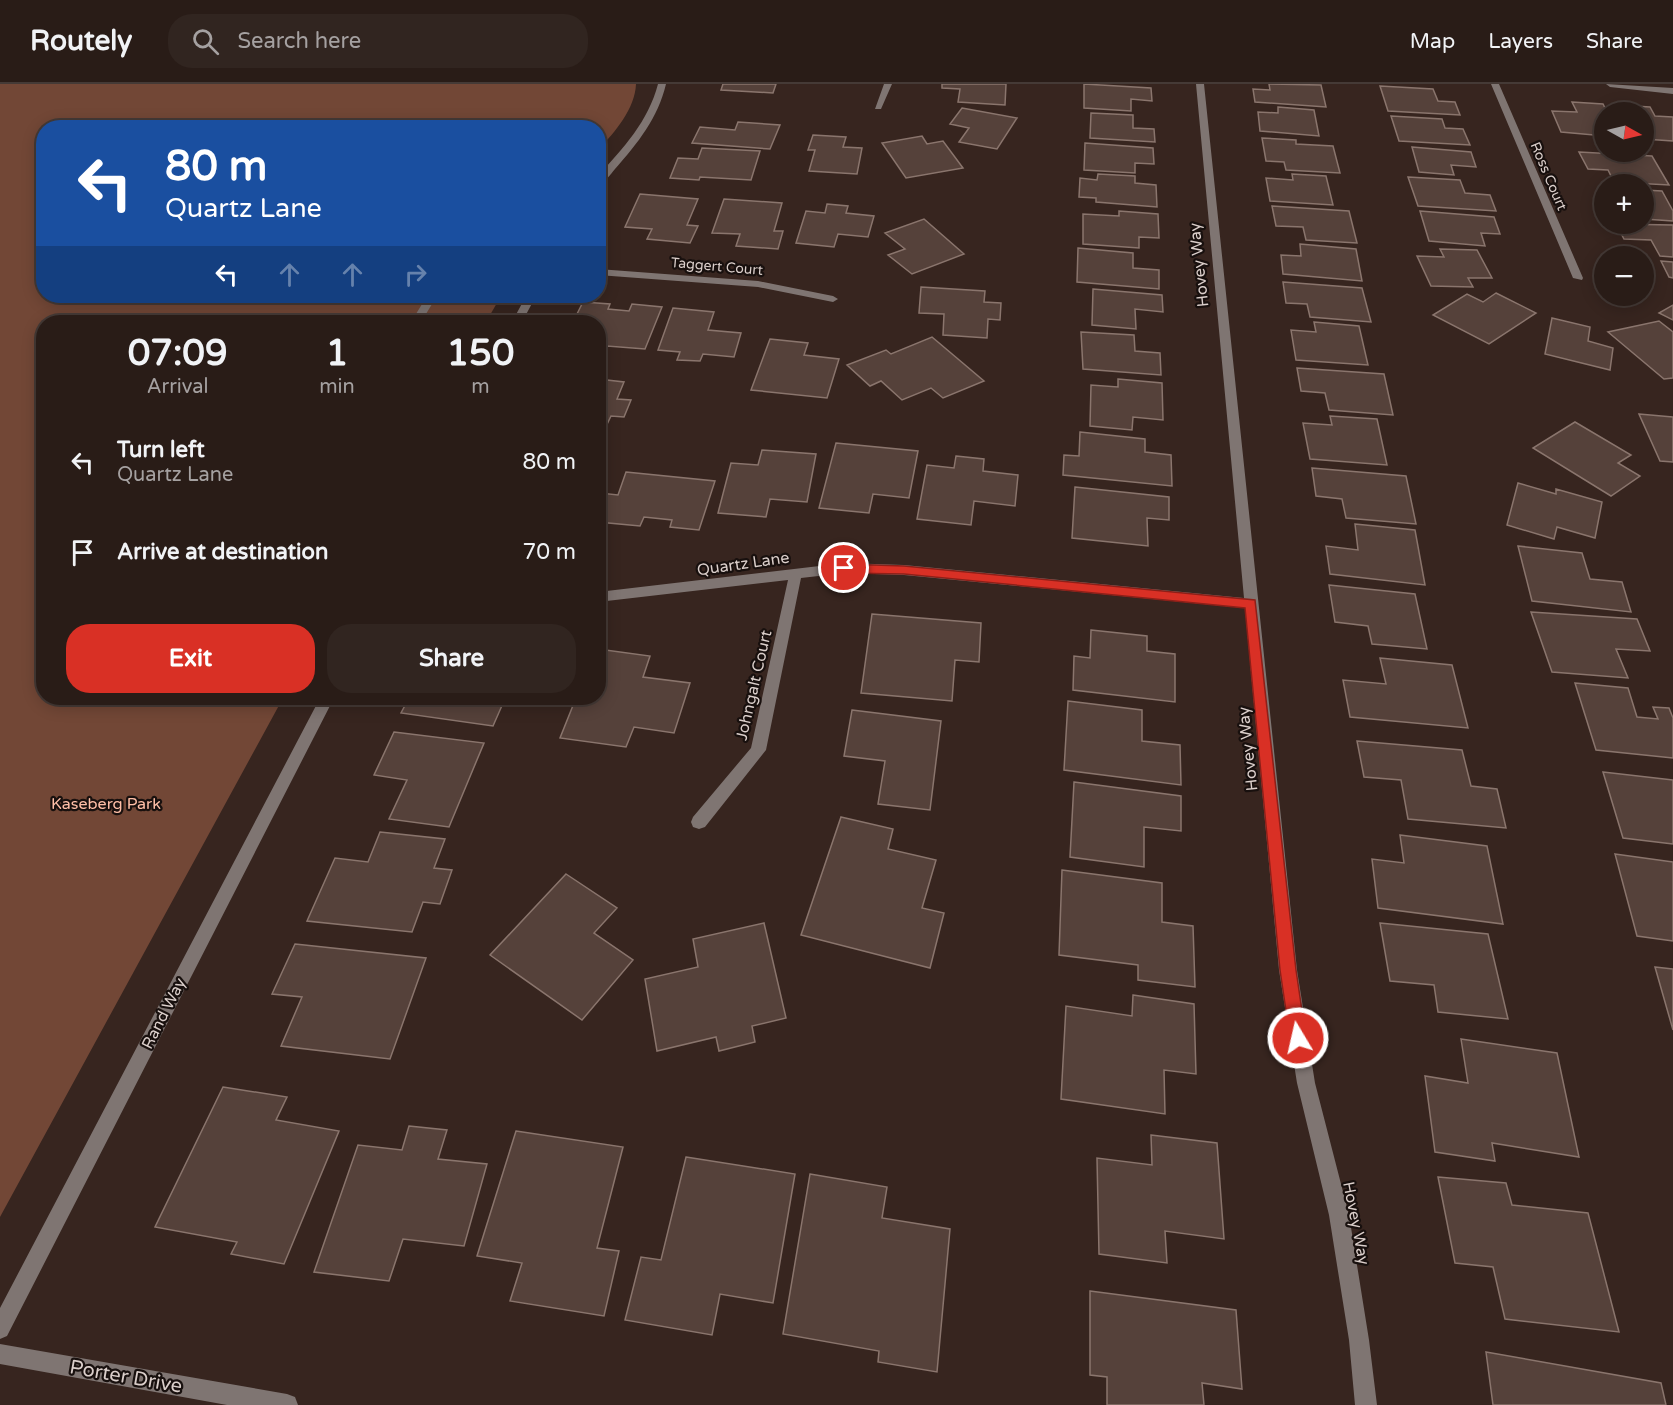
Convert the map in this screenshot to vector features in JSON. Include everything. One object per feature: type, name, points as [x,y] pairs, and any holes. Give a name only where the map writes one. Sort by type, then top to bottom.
[{"type":"street","points":[[606,174],[650,122],[662,84]]},
{"type":"street","points":[[878,107],[888,84]]},
{"type":"street","name":"Hovey Way","points":[[1200,84],[1288,970],[1306,1083],[1339,1215],[1359,1340],[1366,1405]]},
{"type":"street","name":"Ross Court","points":[[1495,84],[1578,278]]},
{"type":"street","points":[[1610,84],[1673,91]]},
{"type":"street","name":"Taggert Court","points":[[606,273],[758,285],[832,299]]},
{"type":"street","name":"Quartz Lane","points":[[606,596],[844,568],[904,570],[1251,604]]},
{"type":"street","name":"Johngalt Court","points":[[699,822],[758,750],[796,572]]},
{"type":"street","name":"Rand Way","points":[[0,1329],[323,705]]},
{"type":"street","name":"Porter Drive","points":[[0,1354],[287,1405]]},
{"type":"green space","name":"Kaseberg Park","points":[[0,84],[636,84],[628,111],[606,141],[606,120],[36,120],[36,303],[497,303],[490,315],[36,315],[36,705],[279,705],[0,1217]]},
{"type":"building","points":[[723,84],[776,84],[773,93],[721,90]]},
{"type":"building","points":[[942,84],[1006,84],[1005,105],[958,102],[960,89],[942,88]]},
{"type":"building","points":[[1084,84],[1151,88],[1152,101],[1131,99],[1131,111],[1084,108]]},
{"type":"building","points":[[1269,84],[1321,85],[1326,107],[1255,102],[1253,89],[1270,90]]},
{"type":"building","points":[[1380,86],[1433,89],[1438,101],[1455,102],[1460,115],[1388,111]]},
{"type":"building","points":[[1572,102],[1594,103],[1594,135],[1561,132],[1552,111],[1577,112]]},
{"type":"building","points":[[1278,107],[1314,110],[1319,136],[1260,131],[1258,112],[1278,113]]},
{"type":"building","points":[[962,108],[1017,118],[997,149],[959,142],[969,128],[950,124]]},
{"type":"building","points":[[1091,113],[1133,115],[1133,128],[1154,129],[1155,142],[1090,138]]},
{"type":"building","points":[[1654,114],[1673,117],[1673,141],[1654,140]]},
{"type":"building","points":[[1391,116],[1442,119],[1445,128],[1463,129],[1470,145],[1399,141]]},
{"type":"building","points":[[738,122],[780,125],[770,149],[692,143],[700,127],[735,130]]},
{"type":"building","points":[[813,135],[846,137],[843,147],[862,148],[857,174],[809,171],[815,150],[808,150]]},
{"type":"building","points":[[922,136],[927,144],[943,141],[963,168],[906,178],[882,143]]},
{"type":"building","points":[[1262,138],[1296,140],[1296,144],[1333,146],[1340,173],[1286,170],[1284,162],[1266,161]]},
{"type":"building","points":[[1085,143],[1153,148],[1154,164],[1135,163],[1135,173],[1084,170]]},
{"type":"building","points":[[1412,147],[1471,152],[1476,167],[1451,165],[1454,175],[1419,172]]},
{"type":"building","points":[[702,148],[760,151],[751,180],[670,178],[678,158],[698,159]]},
{"type":"building","points":[[1579,152],[1594,153],[1594,162],[1654,162],[1654,159],[1669,185],[1654,184],[1654,174],[1610,174],[1608,170],[1588,169]]},
{"type":"building","points":[[1098,174],[1135,176],[1135,183],[1156,185],[1157,207],[1096,202],[1096,198],[1079,197],[1080,178],[1097,180]]},
{"type":"building","points":[[1292,174],[1326,176],[1333,205],[1270,201],[1266,178],[1293,180]]},
{"type":"building","points":[[1408,177],[1460,180],[1465,193],[1490,195],[1496,211],[1418,206]]},
{"type":"building","points":[[1654,191],[1662,191],[1673,211],[1673,221],[1654,220]]},
{"type":"building","points":[[640,194],[698,199],[687,225],[698,226],[690,243],[647,239],[652,229],[625,227]]},
{"type":"building","points":[[724,199],[782,203],[774,231],[783,231],[778,249],[736,246],[740,234],[712,233]]},
{"type":"building","points":[[827,204],[848,206],[846,213],[874,216],[868,237],[838,234],[834,247],[796,243],[806,211],[825,213]]},
{"type":"building","points":[[1272,206],[1349,211],[1357,243],[1306,240],[1303,227],[1276,226]]},
{"type":"building","points":[[1119,211],[1158,214],[1159,238],[1139,237],[1139,248],[1083,244],[1083,214],[1119,216]]},
{"type":"building","points":[[1420,211],[1494,217],[1500,234],[1481,233],[1485,246],[1429,241]]},
{"type":"building","points":[[924,219],[964,254],[912,274],[888,255],[905,249],[885,233]]},
{"type":"building","points":[[1654,225],[1673,225],[1673,257],[1660,256],[1651,240],[1624,239],[1621,234],[1654,234]]},
{"type":"building","points":[[1300,244],[1356,249],[1362,281],[1283,274],[1281,255],[1301,256]]},
{"type":"building","points":[[1078,248],[1133,253],[1133,268],[1159,270],[1159,289],[1077,282]]},
{"type":"building","points":[[1440,249],[1477,250],[1492,278],[1468,278],[1473,287],[1431,286],[1417,256],[1444,257]]},
{"type":"building","points":[[1661,261],[1673,262],[1673,278],[1669,277]]},
{"type":"building","points":[[1283,282],[1362,288],[1371,322],[1310,317],[1307,304],[1286,303]]},
{"type":"building","points":[[921,287],[985,291],[984,302],[1001,303],[1000,320],[988,319],[987,338],[943,335],[944,314],[919,313]]},
{"type":"building","points":[[1093,289],[1162,295],[1163,312],[1135,309],[1136,329],[1092,325]]},
{"type":"building","points":[[1496,293],[1536,313],[1489,344],[1433,315],[1467,294],[1483,302]]},
{"type":"building","points":[[582,303],[610,304],[608,309],[629,311],[632,304],[662,307],[645,349],[607,346],[606,348],[606,315],[576,315]]},
{"type":"building","points":[[1673,305],[1673,320],[1659,313]]},
{"type":"building","points":[[673,308],[714,312],[708,330],[741,333],[734,357],[703,354],[700,361],[677,360],[680,352],[658,350]]},
{"type":"building","points":[[1552,318],[1590,327],[1588,341],[1613,348],[1610,370],[1545,354]]},
{"type":"building","points":[[1659,321],[1673,332],[1673,378],[1664,379],[1608,332]]},
{"type":"building","points":[[1314,322],[1359,326],[1368,365],[1296,360],[1291,330],[1316,332]]},
{"type":"building","points":[[1081,332],[1134,335],[1135,351],[1160,353],[1161,375],[1083,369]]},
{"type":"building","points":[[932,337],[984,381],[943,398],[931,388],[902,400],[881,381],[870,386],[847,365],[886,350],[891,354]]},
{"type":"building","points":[[770,339],[808,343],[804,355],[839,359],[827,398],[751,390]]},
{"type":"building","points":[[1297,368],[1384,374],[1393,415],[1329,410],[1325,393],[1301,391]]},
{"type":"building","points":[[1118,379],[1162,383],[1163,420],[1133,417],[1132,430],[1090,426],[1091,385],[1118,387]]},
{"type":"building","points":[[606,380],[624,382],[617,399],[631,400],[624,417],[611,416],[606,426]]},
{"type":"building","points":[[1639,414],[1673,417],[1673,462],[1660,461]]},
{"type":"building","points":[[1330,416],[1377,419],[1387,465],[1310,459],[1303,423],[1332,425]]},
{"type":"building","points":[[1575,422],[1631,455],[1618,463],[1640,476],[1611,496],[1533,448]]},
{"type":"building","points":[[1080,432],[1145,439],[1145,452],[1171,455],[1172,486],[1063,475],[1064,455],[1079,456]]},
{"type":"building","points":[[836,443],[918,451],[909,498],[873,494],[869,513],[819,508]]},
{"type":"building","points":[[762,450],[816,454],[807,502],[770,499],[766,517],[718,513],[731,463],[758,465]]},
{"type":"building","points":[[956,456],[984,459],[983,471],[1018,475],[1015,506],[974,501],[971,525],[917,519],[927,465],[954,468]]},
{"type":"building","points":[[1312,468],[1406,476],[1416,524],[1346,518],[1342,499],[1316,496]]},
{"type":"building","points":[[626,472],[715,481],[699,530],[670,527],[672,520],[644,517],[640,526],[606,523],[606,494],[618,495]]},
{"type":"building","points":[[1518,483],[1556,494],[1556,489],[1602,502],[1595,538],[1557,527],[1554,539],[1507,525]]},
{"type":"building","points":[[1075,487],[1169,497],[1169,520],[1147,518],[1148,546],[1072,538]]},
{"type":"building","points":[[1355,524],[1415,530],[1425,585],[1330,574],[1326,546],[1358,550]]},
{"type":"building","points":[[1518,546],[1582,553],[1590,579],[1622,582],[1631,612],[1532,601]]},
{"type":"building","points":[[1329,585],[1415,594],[1427,649],[1372,644],[1368,626],[1335,622]]},
{"type":"building","points":[[1531,612],[1637,619],[1650,651],[1616,649],[1628,678],[1552,672]]},
{"type":"building","points":[[872,614],[981,623],[979,662],[955,660],[952,701],[861,693]]},
{"type":"building","points":[[1091,630],[1147,636],[1147,651],[1175,654],[1175,702],[1073,690],[1074,656],[1090,658]]},
{"type":"building","points":[[606,650],[650,656],[643,677],[690,683],[674,733],[634,727],[626,747],[560,738],[573,705],[606,705]]},
{"type":"building","points":[[1380,658],[1452,665],[1468,728],[1350,717],[1343,680],[1386,684]]},
{"type":"building","points":[[1575,683],[1628,688],[1637,717],[1658,719],[1653,707],[1669,708],[1673,718],[1673,758],[1596,750]]},
{"type":"building","points":[[1068,701],[1142,710],[1142,741],[1180,745],[1181,785],[1064,770]]},
{"type":"building","points":[[405,705],[502,705],[493,726],[401,713]]},
{"type":"building","points":[[852,710],[941,721],[930,810],[878,804],[885,761],[844,756]]},
{"type":"building","points":[[394,732],[484,743],[449,827],[389,819],[407,780],[374,775]]},
{"type":"building","points":[[1357,741],[1462,750],[1471,786],[1497,789],[1506,828],[1408,819],[1401,780],[1364,777]]},
{"type":"building","points":[[1603,772],[1673,780],[1673,844],[1623,838]]},
{"type":"building","points":[[1074,782],[1181,796],[1181,831],[1144,827],[1144,867],[1070,857]]},
{"type":"building","points":[[841,817],[893,829],[888,849],[936,860],[922,908],[944,913],[930,968],[801,935]]},
{"type":"building","points":[[380,832],[445,839],[434,868],[452,870],[440,904],[423,902],[412,932],[307,921],[335,858],[368,862]]},
{"type":"building","points":[[1400,835],[1487,846],[1503,924],[1378,908],[1372,859],[1404,863]]},
{"type":"building","points":[[1615,854],[1673,862],[1673,941],[1637,936]]},
{"type":"building","points":[[1062,870],[1162,883],[1162,922],[1193,926],[1195,987],[1138,980],[1138,965],[1059,955]]},
{"type":"building","points":[[566,874],[617,908],[594,933],[633,960],[582,1020],[490,955]]},
{"type":"building","points":[[764,923],[786,1018],[752,1026],[755,1042],[719,1051],[716,1037],[657,1051],[645,979],[698,967],[693,939]]},
{"type":"building","points":[[1380,923],[1488,934],[1508,1019],[1438,1012],[1434,985],[1390,981]]},
{"type":"building","points":[[295,944],[426,958],[390,1059],[281,1046],[302,997],[272,994]]},
{"type":"building","points":[[1655,967],[1673,969],[1673,1030]]},
{"type":"building","points":[[1133,995],[1194,1004],[1196,1074],[1164,1070],[1165,1114],[1061,1099],[1066,1006],[1132,1016]]},
{"type":"building","points":[[1461,1039],[1557,1053],[1579,1157],[1492,1143],[1495,1161],[1435,1152],[1425,1076],[1468,1083]]},
{"type":"building","points":[[223,1087],[287,1097],[276,1120],[339,1131],[284,1264],[231,1254],[237,1242],[155,1227]]},
{"type":"building","points":[[409,1126],[447,1130],[438,1159],[487,1164],[464,1246],[403,1239],[389,1281],[314,1272],[358,1145],[402,1150]]},
{"type":"building","points":[[516,1131],[623,1147],[597,1248],[619,1251],[604,1316],[510,1301],[522,1263],[477,1256]]},
{"type":"building","points":[[1151,1135],[1217,1143],[1224,1239],[1165,1231],[1167,1263],[1099,1254],[1097,1158],[1152,1165]]},
{"type":"building","points":[[686,1157],[795,1174],[773,1303],[720,1294],[712,1335],[625,1320],[641,1257],[661,1260]]},
{"type":"building","points":[[810,1174],[887,1187],[882,1218],[950,1229],[937,1372],[878,1362],[879,1351],[783,1334]]},
{"type":"building","points":[[1438,1177],[1506,1183],[1512,1205],[1588,1213],[1619,1332],[1505,1319],[1493,1267],[1455,1263]]},
{"type":"building","points":[[1090,1291],[1236,1310],[1242,1389],[1202,1383],[1204,1405],[1107,1405],[1107,1377],[1090,1375]]},
{"type":"building","points":[[1486,1352],[1661,1383],[1666,1405],[1493,1405]]},
{"type":"route","points":[[844,568],[904,570],[1251,604],[1288,970],[1298,1038]]}]
